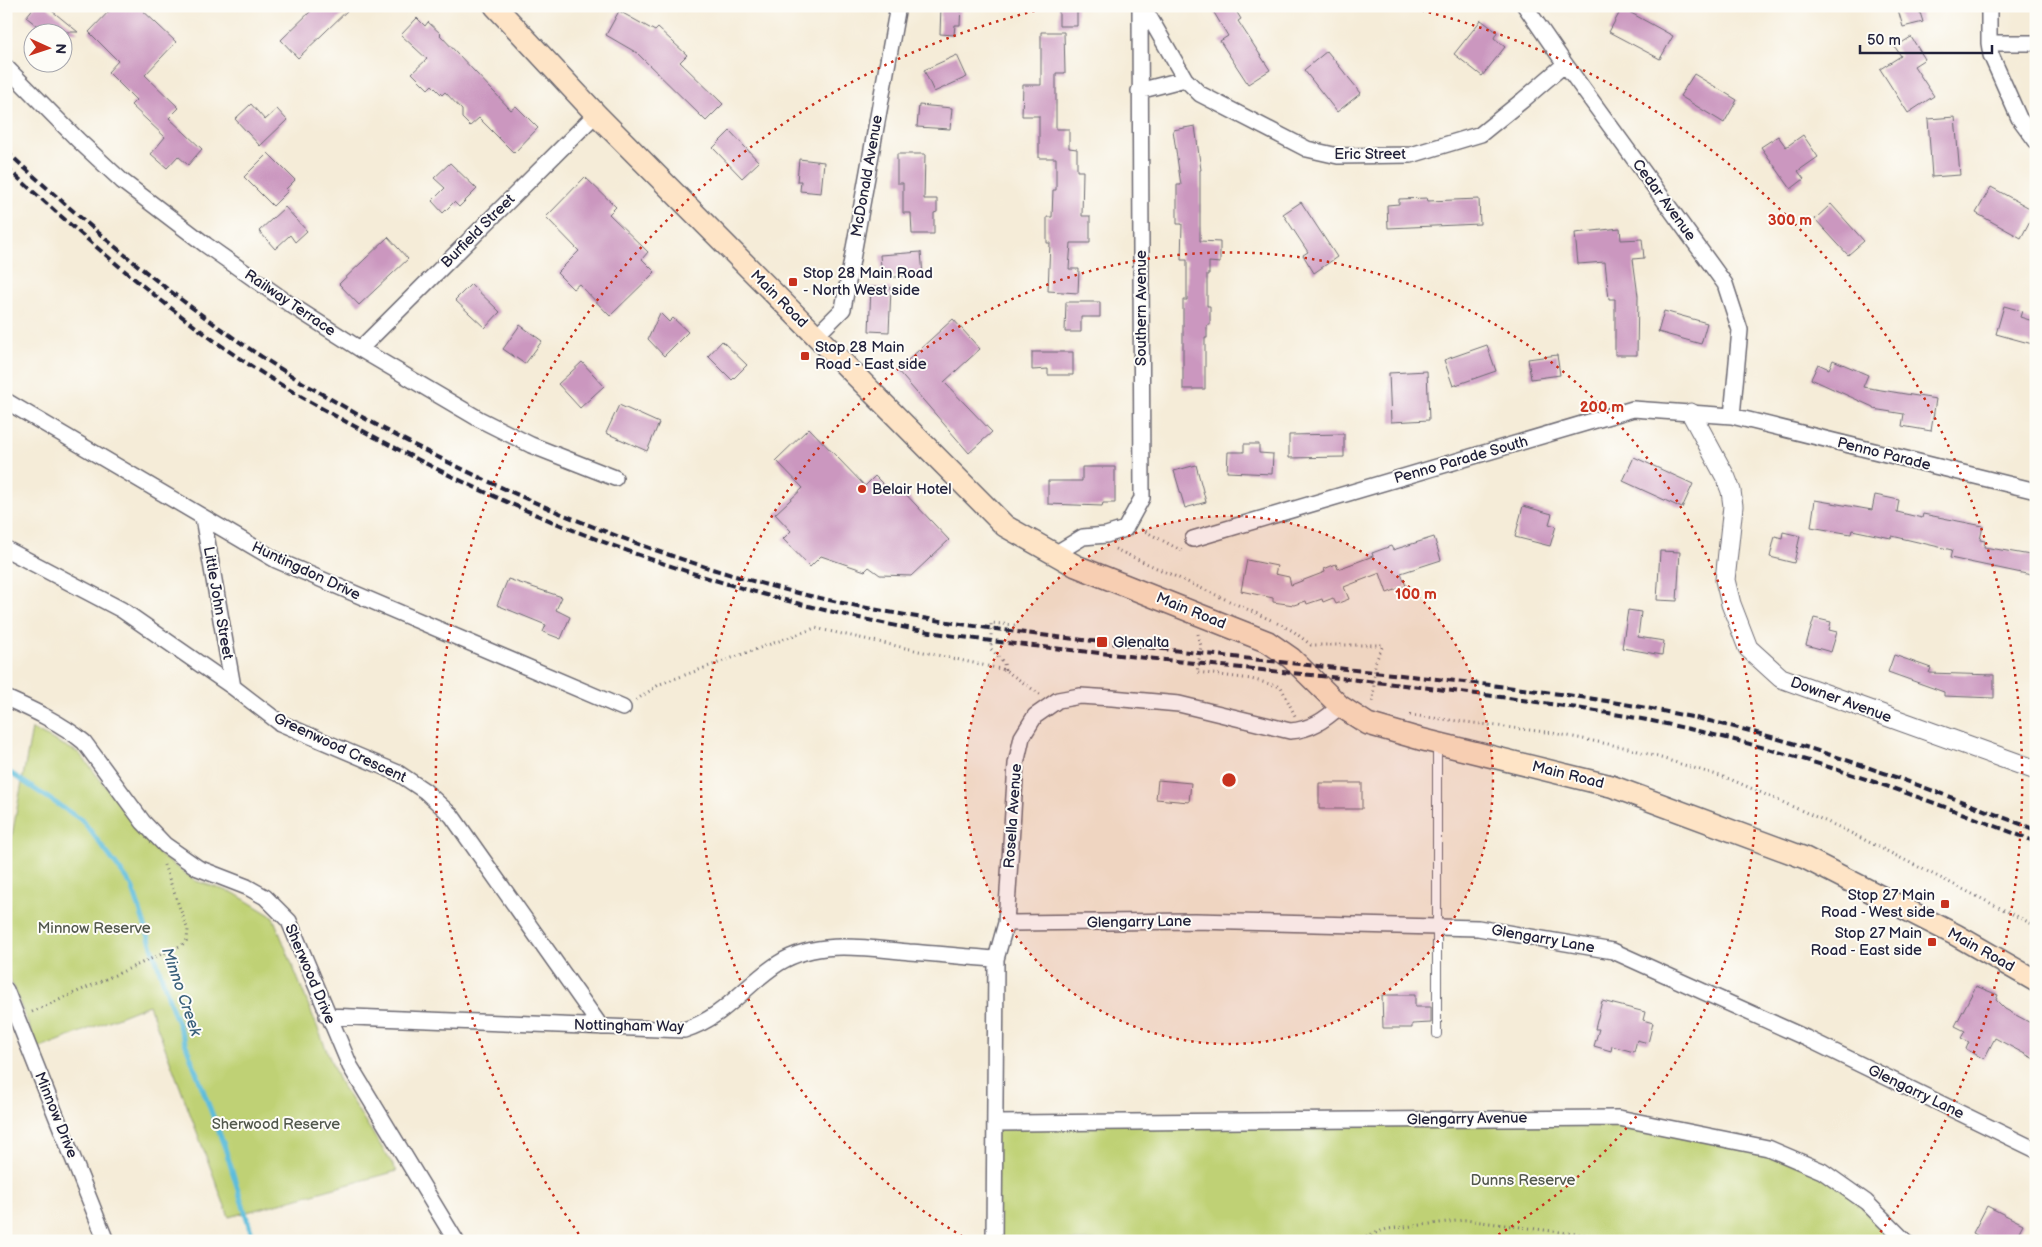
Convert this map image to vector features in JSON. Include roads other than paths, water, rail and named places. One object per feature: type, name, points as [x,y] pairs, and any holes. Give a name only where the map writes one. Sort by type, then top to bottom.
[{"type":"main road","name":"Main Road","points":[[495,6],[596,114],[1005,526],[1076,566],[1157,596],[1191,612],[1268,642],[1284,651],[1340,706],[1368,724],[1611,786],[1805,858],[1956,935],[2036,981]]},
{"type":"street","name":"McDonald Avenue","points":[[816,336],[843,309],[898,6]]},
{"type":"street","name":"Southern Avenue","points":[[1141,6],[1185,79]]},
{"type":"street","name":"Southern Avenue","points":[[1055,554],[1084,537],[1106,536],[1125,529],[1142,498],[1139,91],[1141,6]]},
{"type":"street","name":"Cedar Avenue","points":[[1525,6],[1725,284],[1740,330],[1732,416]]},
{"type":"street","points":[[1989,6],[1989,44],[1992,56],[2019,118],[2036,141]]},
{"type":"street","points":[[1989,44],[2036,43]]},
{"type":"street","name":"Eric Street","points":[[1185,79],[1200,94],[1308,149],[1338,156],[1411,155],[1481,134],[1565,64]]},
{"type":"street","name":"Railway Terrace","points":[[6,67],[71,134],[122,181],[206,245],[291,305],[360,349],[479,419],[532,446],[616,478]]},
{"type":"street","points":[[1139,91],[1185,79]]},
{"type":"street","name":"Burfield Street","points":[[360,349],[596,114]]},
{"type":"street","name":"Huntingdon Drive","points":[[6,401],[276,560],[622,708]]},
{"type":"street","name":"Penno Parade South","points":[[1193,539],[1633,409],[1732,416]]},
{"type":"street","name":"Downer Avenue","points":[[1691,413],[1731,491],[1732,506],[1725,580],[1731,604],[1748,648],[1781,678],[2036,770]]},
{"type":"street","name":"Penno Parade","points":[[1732,416],[2036,491]]},
{"type":"street","name":"Little John Street","points":[[202,518],[233,687]]},
{"type":"street","name":"Greenwood Crescent","points":[[6,550],[122,610],[233,687],[280,723],[398,773],[425,791],[452,816],[600,1027]]},
{"type":"street","name":"Rosella Avenue","points":[[994,1240],[996,960],[1006,923],[1016,764],[1022,737],[1035,716],[1058,700],[1080,696],[1180,704],[1290,731],[1303,730],[1327,719],[1340,706]]},
{"type":"street","name":"Sherwood Drive","points":[[6,698],[27,707],[75,734],[84,742],[143,822],[165,845],[198,868],[247,887],[265,897],[289,921],[327,1016],[350,1066],[456,1241]]},
{"type":"street","name":"Glengarry Lane","points":[[1006,923],[1195,921],[1478,928],[1613,952],[1806,1038],[2036,1150]]},
{"type":"street","name":"Nottingham Way","points":[[327,1016],[684,1030],[701,1025],[716,1016],[778,964],[793,956],[819,949],[851,947],[996,960]]},
{"type":"street","name":"Minnow Drive","points":[[6,990],[106,1241]]},
{"type":"street","name":"Glengarry Avenue","points":[[995,1123],[1619,1118],[1768,1148],[1822,1171],[1866,1202],[1905,1241]]},
{"type":"lane","points":[[1437,743],[1437,1034]]},
{"type":"waterway","name":"Minno Creek","points":[[6,770],[83,821],[132,886],[172,1008],[225,1148],[254,1241]]},
{"type":"railway","points":[[6,151],[83,220],[189,306],[240,343],[313,389],[414,445],[508,490],[604,531],[702,566],[802,594],[927,619],[1011,631],[1512,688],[1648,708],[1727,725],[1817,751],[1905,780],[2036,830]]},
{"type":"railway","points":[[6,167],[80,233],[156,296],[250,366],[295,393],[386,443],[505,501],[565,527],[687,571],[813,607],[940,634],[1034,646],[1479,694],[1653,721],[1764,748],[1819,764],[1928,801],[2036,842]]},
{"type":"place","name":"Stop 28 Main Road - North West side","points":[[793,282]]},
{"type":"place","name":"Stop 28 Main Road - East side","points":[[805,356]]},
{"type":"place","name":"Belair Hotel","points":[[862,489]]},
{"type":"place","name":"Glenalta","points":[[1102,642]]},
{"type":"place","name":"Stop 27 Main Road - West side","points":[[1945,904]]},
{"type":"place","name":"Stop 27 Main Road - East side","points":[[1932,942]]},
{"type":"park label","name":"Minnow Reserve","points":[[94,928]]},
{"type":"park label","name":"Sherwood Reserve","points":[[276,1124]]},
{"type":"park label","name":"Dunns Reserve","points":[[1523,1180]]}]
